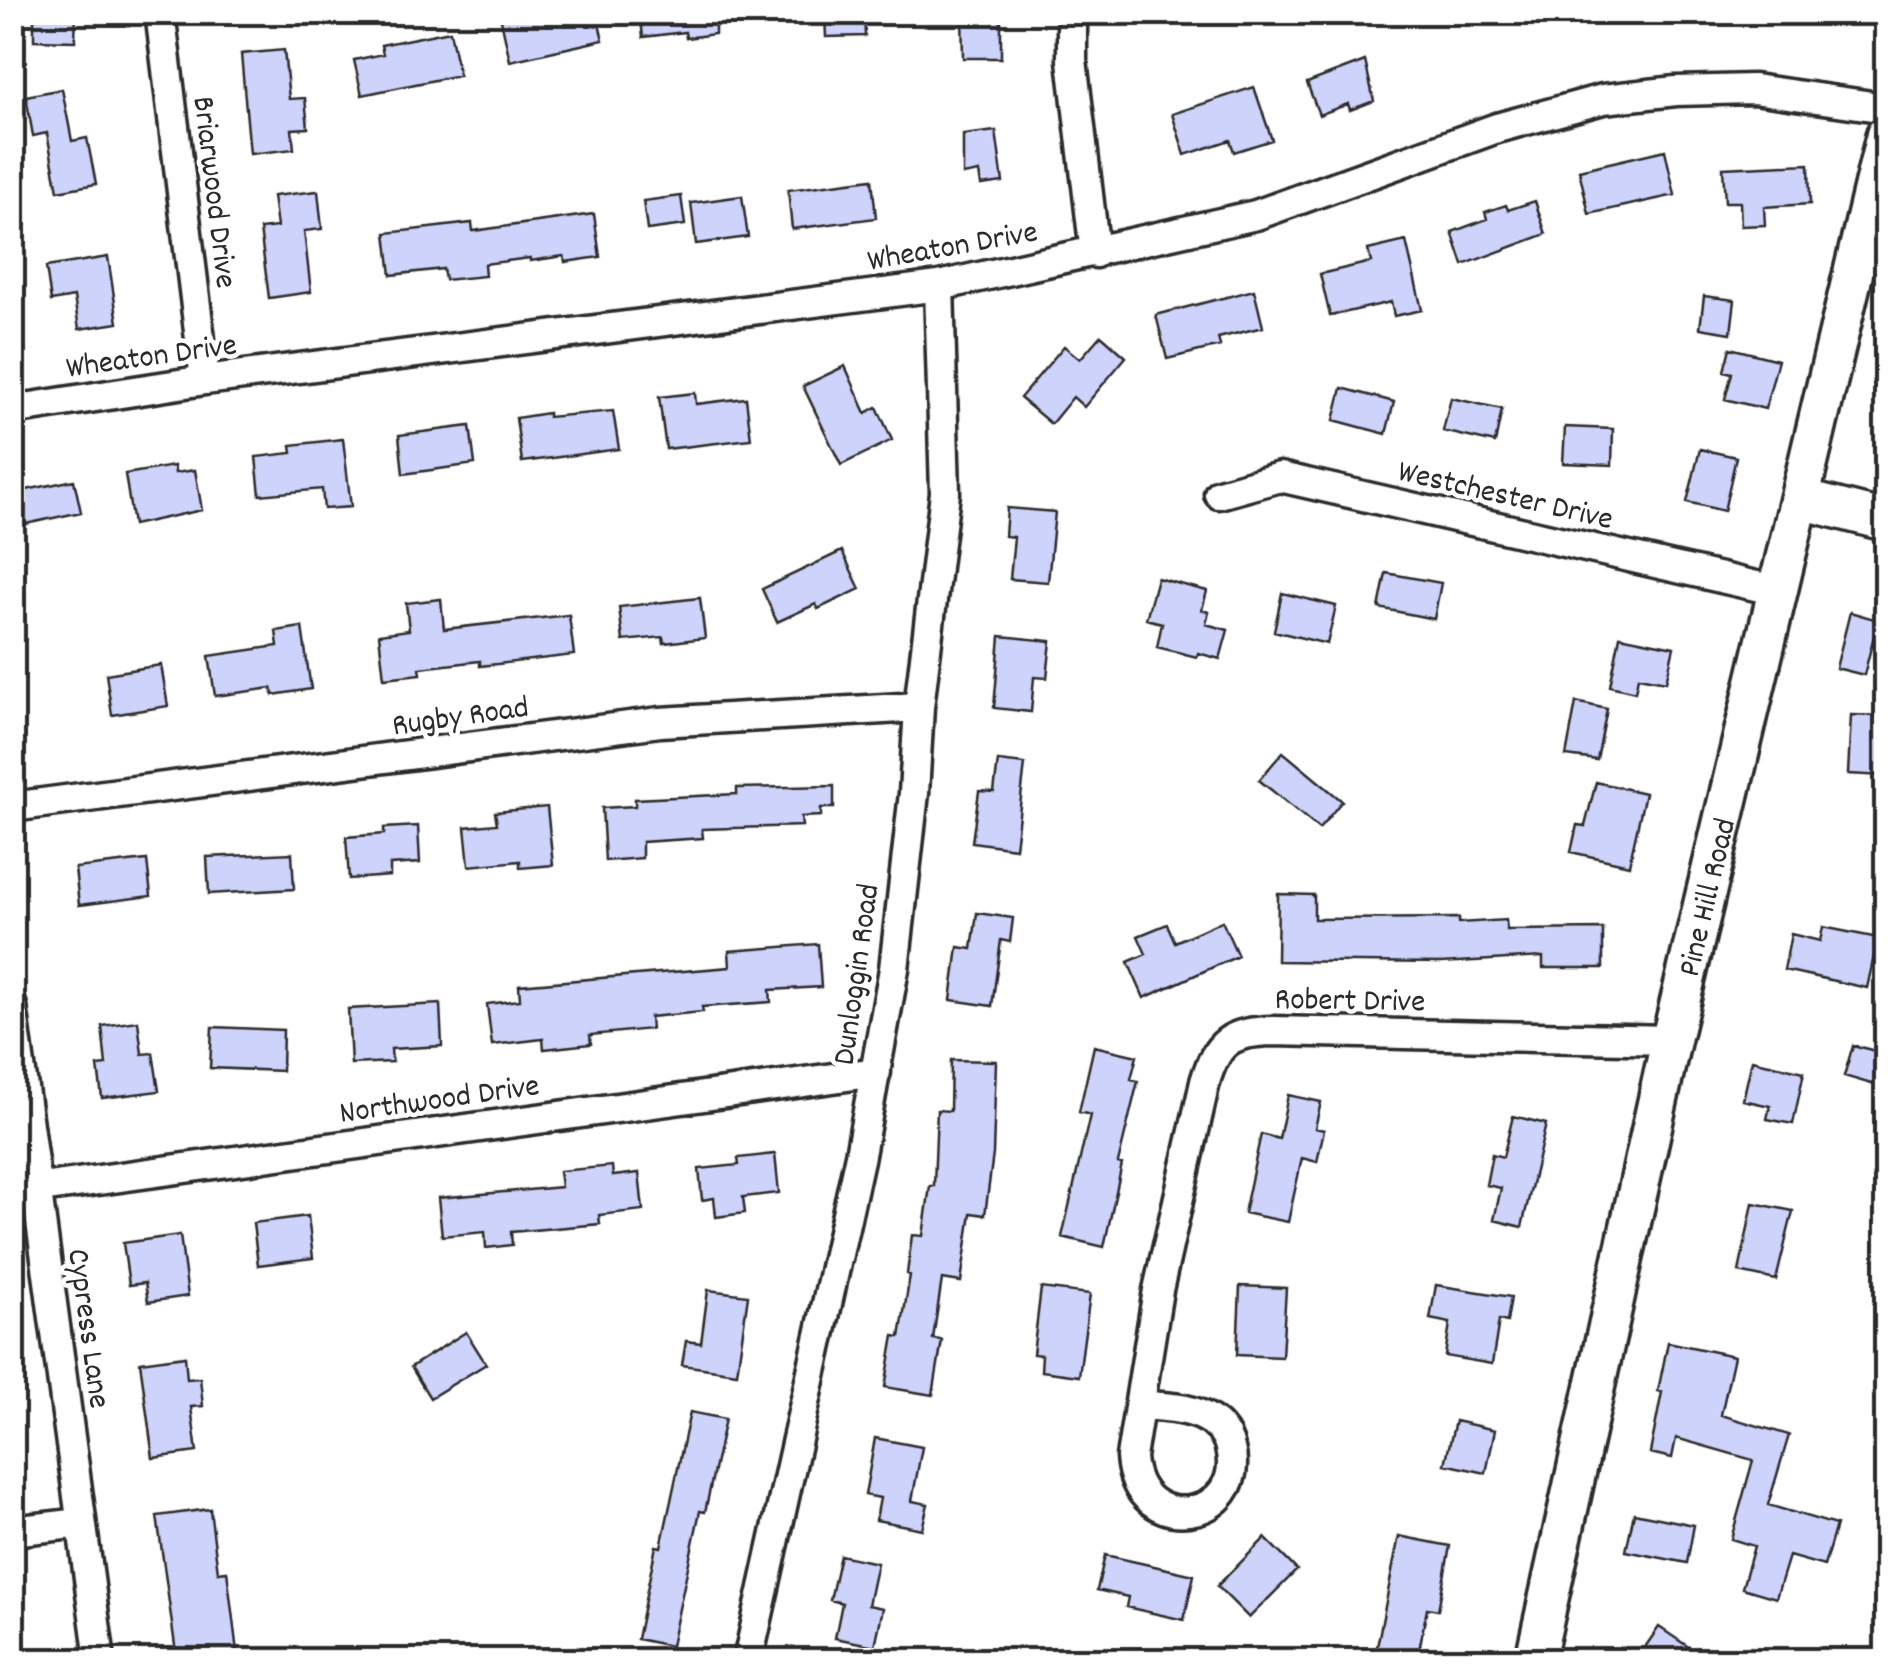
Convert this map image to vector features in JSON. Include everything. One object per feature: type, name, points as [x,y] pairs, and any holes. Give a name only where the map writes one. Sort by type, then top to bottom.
[{"type":"street","name":"Briarwood Drive","points":[[160,12],[205,380]]},
{"type":"street","points":[[1072,12],[1072,60],[1095,252]]},
{"type":"street","name":"Wheaton Drive","points":[[12,410],[205,380],[940,286],[1256,215],[1497,128],[1603,99],[1676,90],[1754,90],[1886,108]]},
{"type":"street","name":"Pine Hill Road","points":[[1534,1660],[1671,1040],[1886,135]]},
{"type":"street","name":"Dunloggin Road","points":[[748,1660],[860,1156],[894,969],[914,794],[919,707],[945,493],[940,286]]},
{"type":"street","name":"Westchester Drive","points":[[1219,494],[1280,476],[1778,591]]},
{"type":"street","points":[[1800,499],[1886,521]]},
{"type":"street","name":"Rugby Road","points":[[12,807],[660,722],[919,707]]},
{"type":"street","name":"Cypress Lane","points":[[12,1006],[25,1190],[82,1523],[100,1660]]},
{"type":"street","name":"Robert Drive","points":[[1140,1405],[1158,1290],[1205,1082],[1212,1057],[1227,1040],[1247,1032],[1273,1031],[1671,1040]]},
{"type":"street","name":"Northwood Drive","points":[[25,1190],[876,1072]]},
{"type":"street","points":[[12,1530],[82,1523]]},
{"type":"building","points":[[34,12],[76,12],[75,41],[34,40]]},
{"type":"building","points":[[596,12],[603,40],[510,61],[500,15]]},
{"type":"building","points":[[640,12],[715,12],[715,34],[686,38],[685,32],[643,37]]},
{"type":"building","points":[[825,12],[864,12],[865,36],[826,37]]},
{"type":"building","points":[[962,12],[1001,12],[1001,58],[963,58]]},
{"type":"building","points":[[450,31],[459,75],[362,95],[354,60],[383,54],[381,45]]},
{"type":"building","points":[[284,50],[289,99],[305,98],[308,128],[292,129],[294,149],[250,154],[241,54]]},
{"type":"building","points":[[1365,61],[1374,101],[1350,110],[1348,104],[1319,115],[1307,83]]},
{"type":"building","points":[[1254,87],[1272,140],[1234,152],[1230,140],[1185,155],[1172,114]]},
{"type":"building","points":[[62,89],[72,141],[87,138],[96,184],[58,191],[47,133],[33,136],[26,96]]},
{"type":"building","points":[[996,131],[1003,182],[981,185],[979,172],[963,175],[963,135]]},
{"type":"building","points":[[1665,150],[1675,195],[1589,214],[1579,170]]},
{"type":"building","points":[[1809,164],[1810,204],[1764,207],[1765,225],[1741,226],[1740,202],[1725,202],[1723,168]]},
{"type":"building","points":[[872,179],[876,218],[792,229],[788,190]]},
{"type":"building","points":[[318,191],[322,229],[304,231],[311,292],[269,298],[260,229],[277,227],[273,196]]},
{"type":"building","points":[[681,196],[685,225],[647,230],[643,201]]},
{"type":"building","points":[[742,196],[748,237],[696,244],[691,203]]},
{"type":"building","points":[[1535,201],[1546,234],[1463,265],[1452,232],[1487,219],[1485,212]]},
{"type":"building","points":[[594,214],[600,257],[565,262],[564,256],[530,258],[484,264],[485,276],[445,280],[443,269],[391,275],[386,233],[472,223],[473,231]]},
{"type":"building","points":[[1406,241],[1422,310],[1394,316],[1391,302],[1330,316],[1320,274],[1371,262],[1368,250]]},
{"type":"building","points":[[108,257],[118,323],[79,329],[74,297],[51,301],[46,267]]},
{"type":"building","points":[[1254,290],[1263,327],[1218,338],[1220,346],[1167,359],[1156,315]]},
{"type":"building","points":[[1704,296],[1735,300],[1731,333],[1700,328]]},
{"type":"building","points":[[1101,335],[1126,357],[1084,407],[1073,397],[1051,424],[1020,398],[1064,346],[1080,359]]},
{"type":"building","points":[[1730,348],[1778,360],[1765,409],[1725,399],[1732,373],[1724,371]]},
{"type":"building","points":[[845,366],[866,413],[877,407],[892,440],[841,465],[803,386]]},
{"type":"building","points":[[1342,388],[1394,402],[1386,434],[1334,420]]},
{"type":"building","points":[[695,393],[696,404],[746,398],[751,439],[666,449],[659,397]]},
{"type":"building","points":[[1451,398],[1502,409],[1495,443],[1443,431]]},
{"type":"building","points":[[613,411],[619,449],[522,462],[516,418]]},
{"type":"building","points":[[470,426],[475,464],[403,474],[399,435]]},
{"type":"building","points":[[1565,427],[1613,429],[1612,465],[1563,463]]},
{"type":"building","points":[[343,439],[351,507],[324,509],[322,489],[260,495],[256,457],[292,453],[291,445]]},
{"type":"building","points":[[1700,449],[1736,457],[1724,511],[1687,502]]},
{"type":"building","points":[[174,466],[175,473],[195,470],[202,510],[133,525],[125,474]]},
{"type":"building","points":[[74,480],[81,512],[12,527],[12,493]]},
{"type":"building","points":[[1007,508],[1055,512],[1048,582],[1010,579],[1014,537],[1005,536]]},
{"type":"building","points":[[842,551],[860,589],[818,609],[816,604],[777,622],[762,589]]},
{"type":"building","points":[[1386,573],[1441,583],[1434,619],[1379,608]]},
{"type":"building","points":[[1157,578],[1207,591],[1202,610],[1209,612],[1206,624],[1228,630],[1220,659],[1157,647],[1162,623],[1146,619]]},
{"type":"building","points":[[1282,593],[1336,606],[1327,644],[1274,631]]},
{"type":"building","points":[[700,598],[705,638],[664,643],[663,637],[623,641],[619,607]]},
{"type":"building","points":[[441,599],[444,629],[569,615],[574,655],[480,666],[480,661],[420,668],[421,674],[384,678],[379,634],[409,630],[406,603]]},
{"type":"building","points":[[1850,612],[1878,620],[1864,675],[1836,668]]},
{"type":"building","points":[[302,627],[311,689],[273,695],[272,688],[215,696],[209,656],[278,646],[276,631]]},
{"type":"building","points":[[1000,636],[1051,641],[1047,678],[1034,677],[1031,712],[994,708]]},
{"type":"building","points":[[1620,636],[1674,647],[1666,682],[1638,677],[1635,692],[1610,686]]},
{"type":"building","points":[[161,665],[168,706],[112,715],[106,674]]},
{"type":"building","points":[[1576,702],[1607,709],[1597,760],[1566,756]]},
{"type":"building","points":[[1851,715],[1886,716],[1886,776],[1848,774]]},
{"type":"building","points":[[1283,752],[1342,801],[1319,829],[1259,780]]},
{"type":"building","points":[[998,761],[1025,764],[1015,848],[972,842],[979,791],[994,792]]},
{"type":"building","points":[[1596,782],[1645,793],[1629,865],[1571,852],[1577,825],[1585,826]]},
{"type":"building","points":[[834,786],[834,808],[821,808],[821,816],[801,817],[802,826],[702,829],[703,838],[642,842],[642,858],[605,861],[602,808],[635,806],[635,799],[737,794],[737,788]]},
{"type":"building","points":[[547,807],[553,865],[520,868],[520,861],[469,866],[465,827],[497,824],[495,812]]},
{"type":"building","points":[[418,826],[420,863],[390,865],[390,876],[349,879],[346,837],[384,834],[384,828]]},
{"type":"building","points":[[292,853],[294,889],[209,894],[207,857]]},
{"type":"building","points":[[147,860],[151,896],[79,905],[75,868]]},
{"type":"building","points":[[1278,894],[1314,895],[1314,919],[1459,918],[1459,923],[1506,920],[1507,930],[1603,929],[1603,968],[1543,968],[1543,957],[1441,963],[1277,961]]},
{"type":"building","points":[[977,913],[1013,918],[1010,942],[1001,940],[992,1006],[951,1000],[958,947],[972,949]]},
{"type":"building","points":[[1222,921],[1238,956],[1144,998],[1128,962],[1146,954],[1138,936],[1167,924],[1175,942]]},
{"type":"building","points":[[1823,927],[1878,938],[1867,988],[1784,970],[1791,934],[1820,941]]},
{"type":"building","points":[[818,944],[821,987],[770,990],[771,1002],[702,1007],[703,1012],[650,1017],[651,1029],[590,1035],[591,1044],[544,1049],[543,1039],[492,1045],[487,1004],[520,1000],[519,985],[730,967],[729,951]]},
{"type":"building","points":[[440,1004],[442,1046],[391,1049],[392,1062],[351,1064],[348,1009]]},
{"type":"building","points":[[138,1021],[142,1054],[153,1053],[159,1091],[102,1098],[98,1066],[106,1065],[102,1026]]},
{"type":"building","points":[[212,1027],[283,1030],[282,1071],[210,1068]]},
{"type":"building","points":[[1853,1045],[1886,1054],[1878,1086],[1844,1076]]},
{"type":"building","points":[[1094,1046],[1137,1056],[1131,1079],[1138,1081],[1118,1163],[1122,1164],[1104,1247],[1062,1237],[1090,1115],[1079,1112]]},
{"type":"building","points":[[951,1060],[996,1061],[993,1154],[985,1215],[971,1213],[961,1282],[942,1279],[933,1339],[942,1340],[933,1395],[885,1387],[894,1336],[900,1337],[912,1235],[923,1236],[930,1186],[934,1186],[937,1110],[950,1111]]},
{"type":"building","points":[[1752,1060],[1804,1072],[1793,1124],[1767,1119],[1770,1106],[1743,1100]]},
{"type":"building","points":[[1288,1095],[1321,1102],[1315,1128],[1324,1130],[1317,1162],[1302,1158],[1288,1222],[1244,1213],[1261,1134],[1279,1139]]},
{"type":"building","points":[[1513,1116],[1546,1124],[1522,1227],[1494,1220],[1501,1188],[1486,1185],[1492,1154],[1503,1157]]},
{"type":"building","points":[[775,1154],[779,1193],[743,1197],[745,1213],[716,1217],[714,1198],[702,1200],[699,1169],[739,1165],[738,1158]]},
{"type":"building","points":[[612,1166],[613,1176],[639,1173],[643,1210],[599,1215],[600,1224],[511,1232],[512,1245],[486,1248],[485,1232],[442,1236],[438,1198],[561,1187],[559,1171]]},
{"type":"building","points":[[1753,1203],[1793,1211],[1776,1280],[1739,1272]]},
{"type":"building","points":[[308,1216],[313,1258],[258,1265],[253,1223]]},
{"type":"building","points":[[180,1235],[188,1296],[148,1302],[145,1283],[129,1285],[123,1243]]},
{"type":"building","points":[[1436,1285],[1511,1297],[1507,1322],[1499,1320],[1492,1364],[1445,1356],[1450,1323],[1430,1319]]},
{"type":"building","points":[[1240,1286],[1286,1288],[1282,1357],[1237,1355]]},
{"type":"building","points":[[1041,1288],[1090,1294],[1079,1376],[1041,1371],[1042,1355],[1033,1354]]},
{"type":"building","points":[[708,1290],[748,1295],[737,1373],[682,1365],[686,1341],[701,1343]]},
{"type":"building","points":[[466,1332],[486,1364],[430,1398],[411,1367]]},
{"type":"building","points":[[1668,1342],[1734,1356],[1721,1415],[1789,1435],[1768,1505],[1836,1525],[1824,1566],[1789,1556],[1776,1598],[1742,1588],[1754,1546],[1731,1539],[1753,1460],[1676,1438],[1672,1458],[1650,1453]]},
{"type":"building","points":[[185,1356],[187,1379],[200,1378],[203,1406],[191,1407],[197,1452],[153,1458],[140,1362]]},
{"type":"building","points":[[690,1412],[725,1419],[705,1512],[700,1511],[671,1646],[637,1639]]},
{"type":"building","points":[[1455,1421],[1495,1430],[1486,1473],[1445,1464]]},
{"type":"building","points":[[875,1438],[922,1447],[912,1501],[928,1504],[922,1529],[876,1520],[880,1498],[865,1495]]},
{"type":"building","points":[[210,1509],[218,1572],[227,1571],[238,1660],[177,1660],[157,1516]]},
{"type":"building","points":[[1634,1513],[1694,1525],[1687,1563],[1626,1551]]},
{"type":"building","points":[[1399,1536],[1450,1546],[1438,1610],[1427,1608],[1418,1656],[1377,1647]]},
{"type":"building","points":[[1265,1538],[1297,1570],[1249,1618],[1217,1586]]},
{"type":"building","points":[[840,1555],[877,1563],[868,1605],[883,1608],[875,1646],[835,1638],[842,1603],[830,1600]]},
{"type":"building","points":[[1105,1555],[1194,1575],[1184,1620],[1126,1607],[1128,1597],[1097,1590]]},
{"type":"building","points":[[1659,1627],[1708,1660],[1636,1660]]}]
